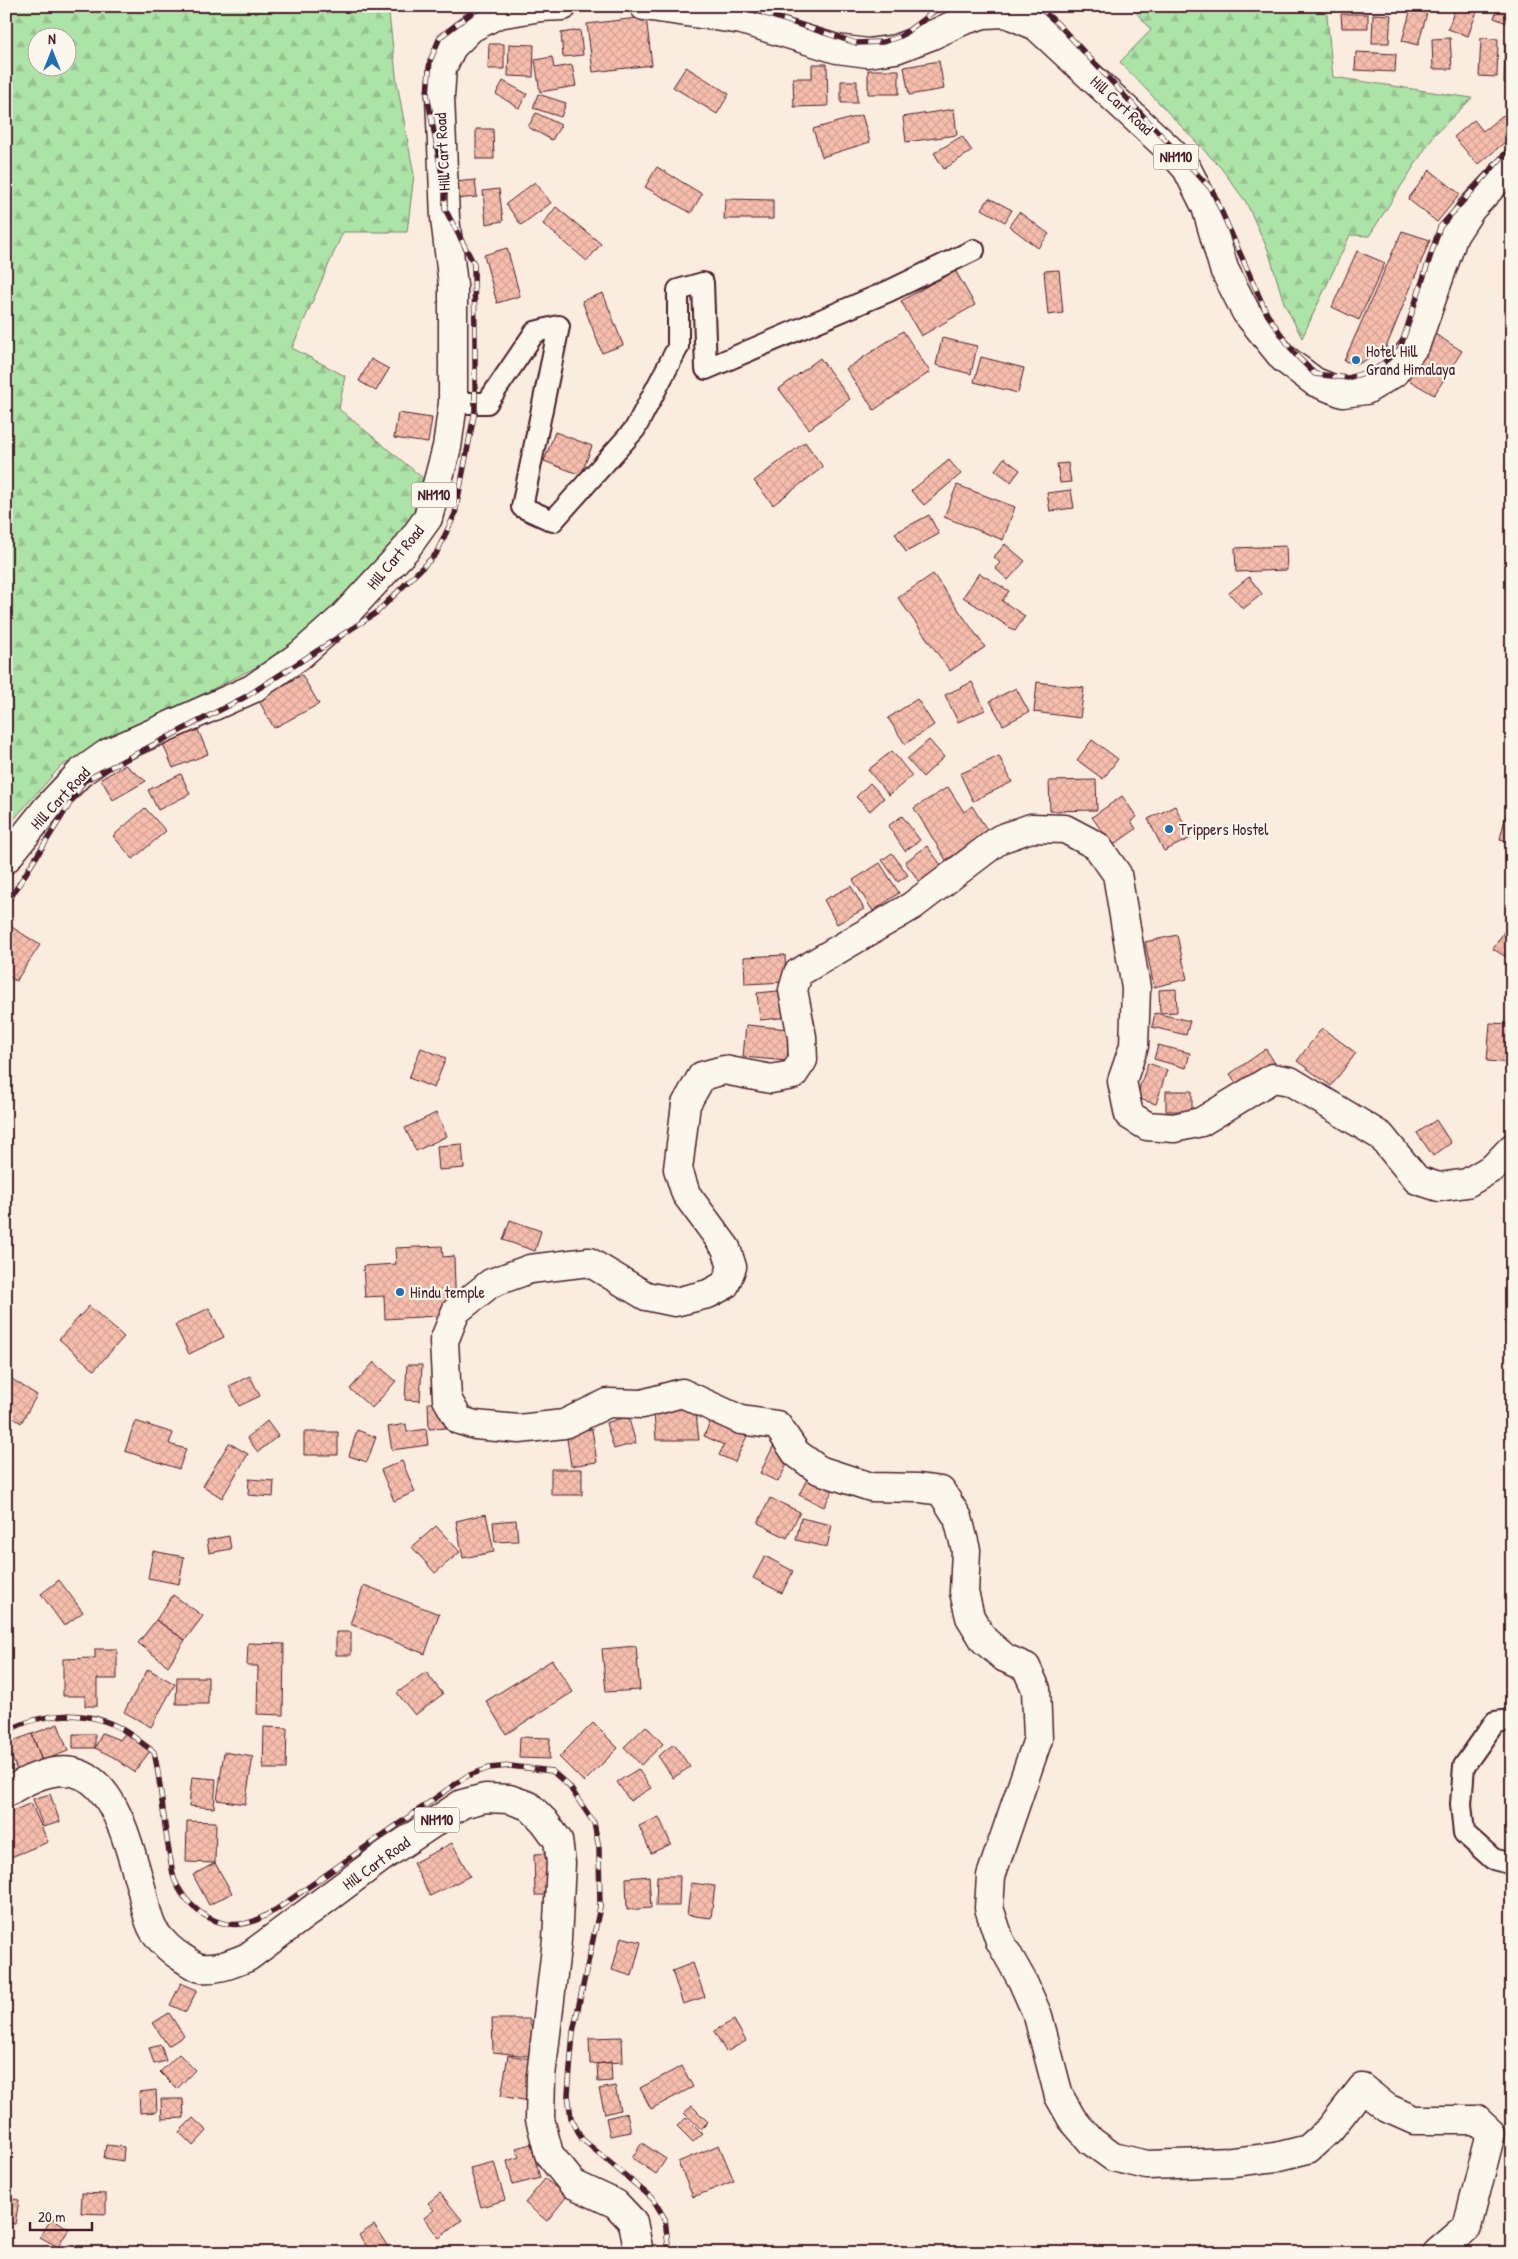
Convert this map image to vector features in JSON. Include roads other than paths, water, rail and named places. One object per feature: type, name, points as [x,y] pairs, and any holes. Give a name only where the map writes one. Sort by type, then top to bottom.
[{"type":"main road","name":"Hill Cart Road","points":[[6,859],[47,808],[80,773],[108,753],[252,689],[299,656],[342,618],[405,550],[428,518],[447,447],[453,403],[453,285],[445,218],[440,96],[442,68],[452,47],[478,24],[498,14],[541,7],[564,6]]},
{"type":"main road","name":"Hill Cart Road","points":[[644,6],[742,20],[837,49],[868,53],[896,49],[962,21],[984,14],[1006,13],[1036,26],[1172,151],[1187,169],[1206,207],[1224,269],[1246,312],[1283,358],[1315,382],[1343,393],[1366,390],[1394,373],[1416,344],[1454,235],[1471,209],[1512,165]]},
{"type":"main road","points":[[1437,2253],[1467,2226],[1491,2133],[1477,2120],[1414,2120],[1386,2108],[1362,2088],[1330,2129],[1308,2149],[1276,2157],[1233,2162],[1147,2165],[1113,2157],[1091,2141],[1072,2119],[1059,2096],[1038,2016],[1022,1980],[1000,1941],[988,1908],[991,1876],[1038,1739],[1036,1689],[1026,1667],[1005,1658],[984,1640],[970,1617],[964,1592],[966,1550],[958,1518],[941,1491],[919,1488],[871,1487],[819,1470],[796,1453],[777,1425],[741,1420],[682,1393],[642,1404],[608,1403],[564,1424],[519,1429],[475,1425],[459,1420],[447,1399],[444,1341],[456,1311],[490,1283],[530,1269],[589,1262],[646,1296],[675,1302],[708,1294],[725,1285],[732,1267],[726,1248],[686,1194],[678,1169],[686,1104],[702,1076],[724,1070],[771,1080],[793,1075],[802,1060],[802,1036],[794,990],[798,973],[912,906],[1000,839],[1031,828],[1065,829],[1097,846],[1117,874],[1136,988],[1134,1046],[1122,1081],[1129,1115],[1147,1126],[1174,1128],[1200,1122],[1273,1078],[1290,1080],[1381,1136],[1416,1180],[1439,1187],[1467,1184],[1494,1167],[1512,1148]]},
{"type":"main road","name":"Hill Cart Road","points":[[6,1793],[40,1776],[61,1770],[82,1774],[101,1787],[114,1806],[124,1832],[153,1930],[173,1953],[200,1968],[223,1967],[248,1957],[384,1856],[462,1804],[485,1798],[509,1799],[529,1806],[544,1820],[558,1840],[561,1863],[557,1940],[541,2076],[540,2119],[549,2154],[573,2184],[616,2204],[633,2222],[639,2253]]},
{"type":"street","points":[[453,403],[487,403],[535,332],[559,326],[522,507],[553,521],[635,429],[678,347],[678,290],[703,282],[706,369],[889,291],[974,250]]},
{"type":"street","points":[[1512,1720],[1495,1722],[1464,1766],[1461,1804],[1464,1833],[1493,1859],[1512,1864]]},
{"type":"railway","points":[[6,905],[84,781],[247,696],[376,613],[436,554],[455,514],[475,410],[474,264],[445,209],[445,191],[427,94],[430,61],[440,37],[473,12],[485,6]]},
{"type":"railway","points":[[741,6],[856,43],[883,42],[901,36],[941,6]]},
{"type":"railway","points":[[1038,6],[1059,25],[1212,190],[1267,314],[1294,353],[1315,374],[1348,378],[1376,369],[1400,349],[1440,227],[1512,146]]},
{"type":"railway","points":[[6,1732],[35,1720],[66,1715],[81,1716],[111,1724],[129,1733],[154,1752],[175,1880],[182,1893],[198,1911],[219,1922],[230,1924],[254,1921],[277,1909],[467,1776],[489,1768],[510,1766],[552,1771],[569,1786],[594,1823],[599,1848],[600,1907],[573,2032],[568,2094],[571,2118],[582,2139],[653,2199],[665,2219],[669,2253]]},
{"type":"place","name":"Hotel Hill Grand Himalaya","points":[[1356,360]]},
{"type":"place","name":"Trippers Hostel","points":[[1169,829]]},
{"type":"place","name":"Hindu temple","points":[[400,1292]]}]
